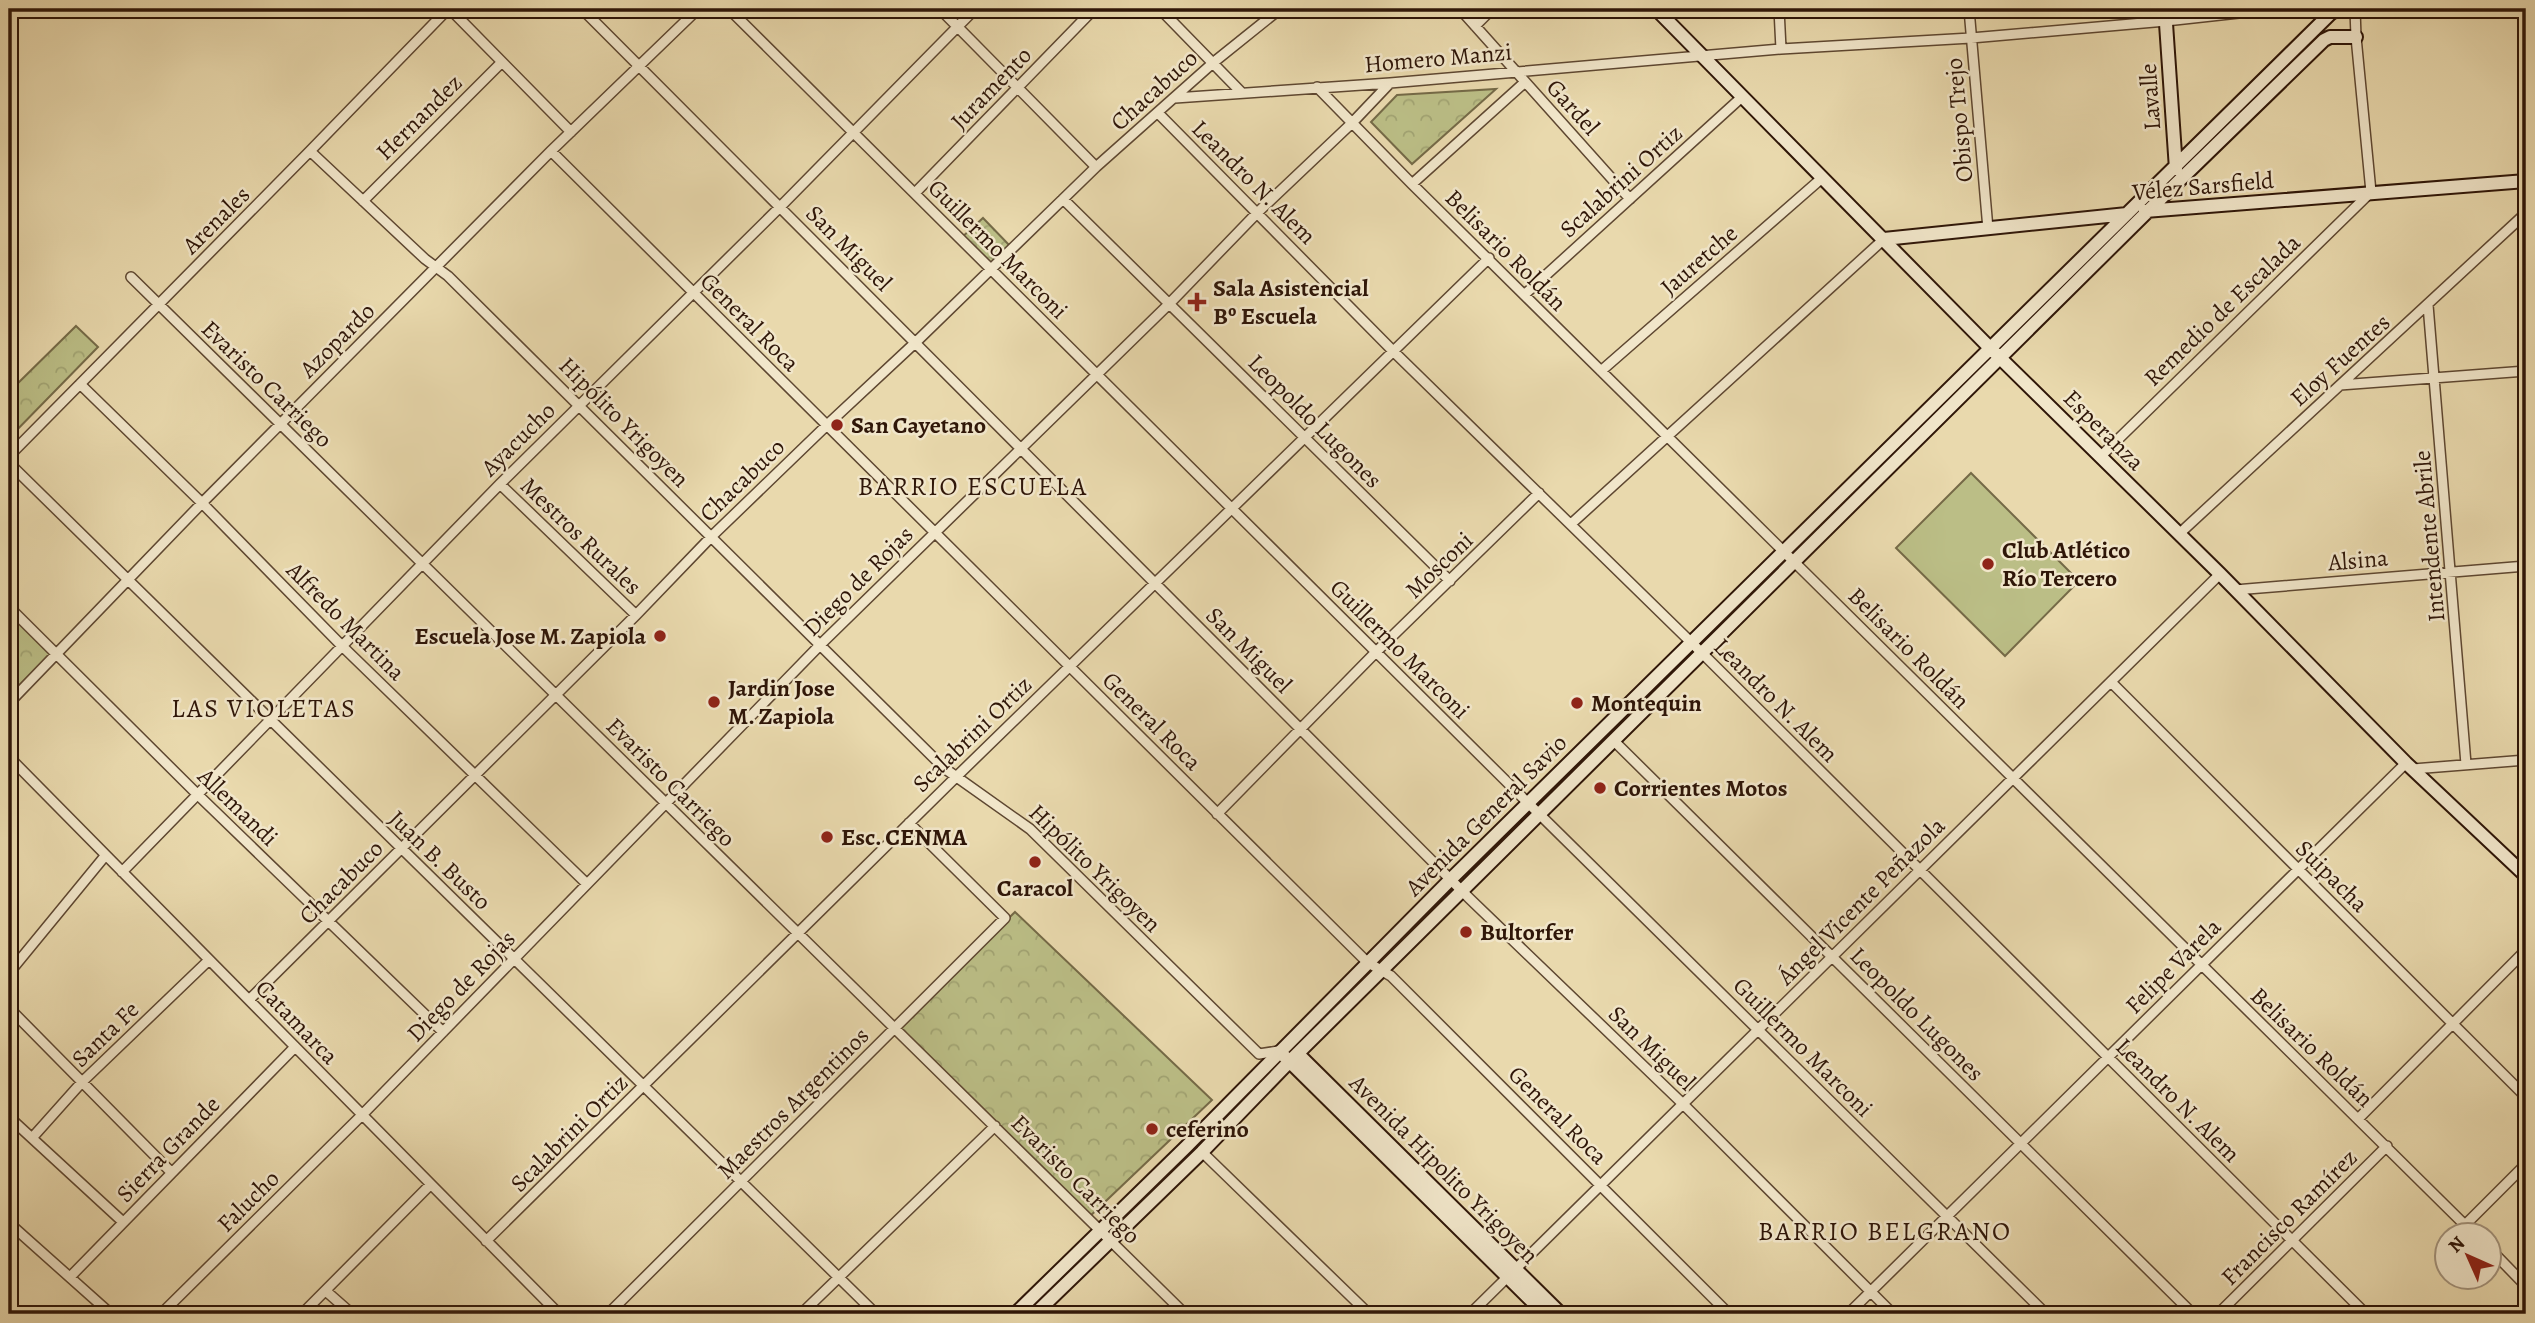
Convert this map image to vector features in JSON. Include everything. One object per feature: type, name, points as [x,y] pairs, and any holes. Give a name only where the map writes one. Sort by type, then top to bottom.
[{"type":"main road","name":"Esperanza","points":[[1657,9],[1996,354],[2409,766],[2526,876]]},
{"type":"main road","points":[[1996,354],[2126,214],[2337,9]]},
{"type":"main road","name":"Lavalle","points":[[2165,15],[2177,183]]},
{"type":"main road","points":[[1996,354],[2324,40],[2330,37],[2356,37]]},
{"type":"main road","name":"Vélez Sarsfield","points":[[1884,239],[2148,211],[2526,181]]},
{"type":"main road","name":"Avenida General Savio","points":[[1015,1314],[1783,551],[1996,354]]},
{"type":"main road","name":"Avenida General Savio","points":[[1035,1314],[1202,1152],[1794,562],[1996,354]]},
{"type":"main road","name":"Avenida Hipolito Yrigoyen","points":[[1278,1051],[1294,1058],[1511,1273],[1561,1314]]},
{"type":"main road","name":"Avenida Hipolito Yrigoyen","points":[[1511,1273],[1545,1314]]},
{"type":"street","points":[[449,9],[571,132]]},
{"type":"street","name":"Arenales","points":[[9,456],[449,9]]},
{"type":"street","name":"San Miguel","points":[[582,9],[1462,890],[1683,1104],[1893,1314]]},
{"type":"street","name":"Azopardo","points":[[9,703],[202,503],[551,151],[698,9]]},
{"type":"street","name":"Guillermo Marconi","points":[[729,9],[2046,1314]]},
{"type":"street","points":[[940,9],[1096,167]]},
{"type":"street","name":"Ayacucho","points":[[122,872],[500,484],[692,291],[781,206],[975,9]]},
{"type":"street","name":"Juramento","points":[[915,194],[1094,9]]},
{"type":"street","points":[[1160,9],[1241,92]]},
{"type":"street","name":"Chacabuco","points":[[249,1000],[712,536],[827,425],[1096,167],[1214,62],[1280,9]]},
{"type":"street","name":"Gardel","points":[[1460,9],[1630,199]]},
{"type":"street","points":[[1475,26],[1492,9]]},
{"type":"street","points":[[1779,9],[1781,49]]},
{"type":"street","name":"Obispo Trejo","points":[[1969,9],[1988,229]]},
{"type":"street","name":"Homero Manzi","points":[[1175,98],[1390,83],[1781,49],[1971,38],[2165,15],[2275,9]]},
{"type":"street","points":[[2355,9],[2371,192]]},
{"type":"street","name":"Hernandez","points":[[363,201],[502,62]]},
{"type":"street","points":[[1412,184],[1525,82]]},
{"type":"street","name":"Diego de Rojas","points":[[362,1115],[821,645],[1390,83]]},
{"type":"street","name":"Belisario Roldán","points":[[1317,87],[2462,1222]]},
{"type":"street","name":"Scalabrini Ortiz","points":[[1524,295],[1743,96]]},
{"type":"street","name":"Leandro N. Alem","points":[[1158,113],[1393,351],[1702,653],[2366,1314]]},
{"type":"street","name":"Hipólito Yrigoyen","points":[[310,151],[436,267],[579,405],[955,778],[1030,829],[1259,1054],[1278,1051]]},
{"type":"street","name":"General Roca","points":[[551,151],[1217,814],[1367,962],[1384,970],[1729,1314]]},
{"type":"street","name":"Jauretche","points":[[1601,371],[1822,178]]},
{"type":"street","name":"Remedio de Escalada","points":[[2101,456],[2371,192]]},
{"type":"street","name":"Leopoldo Lugones","points":[[1063,199],[1450,582]]},
{"type":"street","name":"Eloy Fuentes","points":[[2179,534],[2526,213]]},
{"type":"street","points":[[1571,524],[1884,239]]},
{"type":"street","name":"Scalabrini Ortiz","points":[[486,1241],[909,823],[1489,258]]},
{"type":"street","name":"Evaristo Carriego","points":[[131,277],[1185,1314]]},
{"type":"street","name":"Intendente Abrile","points":[[2428,305],[2466,764]]},
{"type":"street","points":[[2340,385],[2526,371]]},
{"type":"street","name":"Alfredo Martina","points":[[80,384],[202,503],[341,645],[587,884]]},
{"type":"street","name":"Juan B. Busto","points":[[9,463],[876,1314]]},
{"type":"street","name":"Mestros Rurales","points":[[500,484],[636,615]]},
{"type":"street","name":"Mosconi","points":[[1217,814],[1376,652],[1539,493]]},
{"type":"street","name":"Alsina","points":[[2235,590],[2526,566]]},
{"type":"street","name":"Ángel Vicente Peñazola","points":[[1470,1314],[2220,575]]},
{"type":"street","name":"Allemandi","points":[[9,607],[443,1032]]},
{"type":"street","name":"Suipacha","points":[[2111,682],[2526,1097]]},
{"type":"street","name":"Leopoldo Lugones","points":[[1614,741],[2193,1314]]},
{"type":"street","name":"Catamarca","points":[[9,757],[559,1314]]},
{"type":"street","points":[[2409,766],[2526,760]]},
{"type":"street","name":"Felipe Varela","points":[[1848,1314],[2299,869],[2409,766]]},
{"type":"street","name":"Maestros Argentinos","points":[[608,1314],[1005,918],[909,823]]},
{"type":"street","points":[[9,973],[105,856]]},
{"type":"street","name":"Francisco Ramírez","points":[[2358,1119],[2526,950]]},
{"type":"street","name":"Santa Fe","points":[[32,1138],[82,1082],[209,960]]},
{"type":"street","points":[[9,1008],[171,1172]]},
{"type":"street","name":"Sierra Grande","points":[[70,1278],[294,1048]]},
{"type":"street","name":"Falucho","points":[[161,1314],[362,1115]]},
{"type":"street","points":[[9,1117],[123,1222]]},
{"type":"street","points":[[801,1314],[995,1126]]},
{"type":"street","name":"Francisco Ramírez","points":[[2218,1314],[2386,1146]]},
{"type":"street","points":[[1202,1152],[1369,1314]]},
{"type":"street","points":[[2468,1222],[2526,1164]]},
{"type":"street","points":[[302,1314],[327,1292],[430,1185]]},
{"type":"street","points":[[9,1223],[111,1314]]},
{"type":"street","points":[[2504,1263],[2526,1286]]},
{"type":"street","points":[[327,1292],[352,1314]]},
{"type":"green space","points":[[1496,89],[1412,164],[1371,122],[1397,95]]},
{"type":"green space","points":[[983,218],[1012,248],[990,269],[960,239]]},
{"type":"green space","points":[[76,326],[98,347],[9,438],[9,392]]},
{"type":"green space","name":"Club Atlético Río Tercero","points":[[1971,473],[2079,581],[2005,656],[1896,548]]},
{"type":"green space","points":[[9,612],[52,653],[9,696]]},
{"type":"green space","points":[[1015,912],[1212,1100],[1088,1218],[896,1028]]},
{"type":"place","name":"Sala Asistencial Bº Escuela","points":[[1197,302]]},
{"type":"place","name":"San Cayetano","points":[[837,425]]},
{"type":"place","name":"Club Atlético Río Tercero","points":[[1988,564]]},
{"type":"place","name":"Escuela Jose M. Zapiola","points":[[660,636]]},
{"type":"place","name":"Jardin Jose M. Zapiola","points":[[714,702]]},
{"type":"place","name":"Montequin","points":[[1577,703]]},
{"type":"place","name":"Corrientes Motos","points":[[1600,788]]},
{"type":"place","name":"Esc. CENMA","points":[[827,837]]},
{"type":"place","name":"Caracol","points":[[1035,862]]},
{"type":"place","name":"Bultorfer","points":[[1466,932]]},
{"type":"place","name":"ceferino","points":[[1152,1129]]},
{"type":"district","name":"BARRIO ESCUELA","points":[[973,486]]},
{"type":"district","name":"LAS VIOLETAS","points":[[264,708]]},
{"type":"district","name":"BARRIO BELGRANO","points":[[1885,1231]]}]
